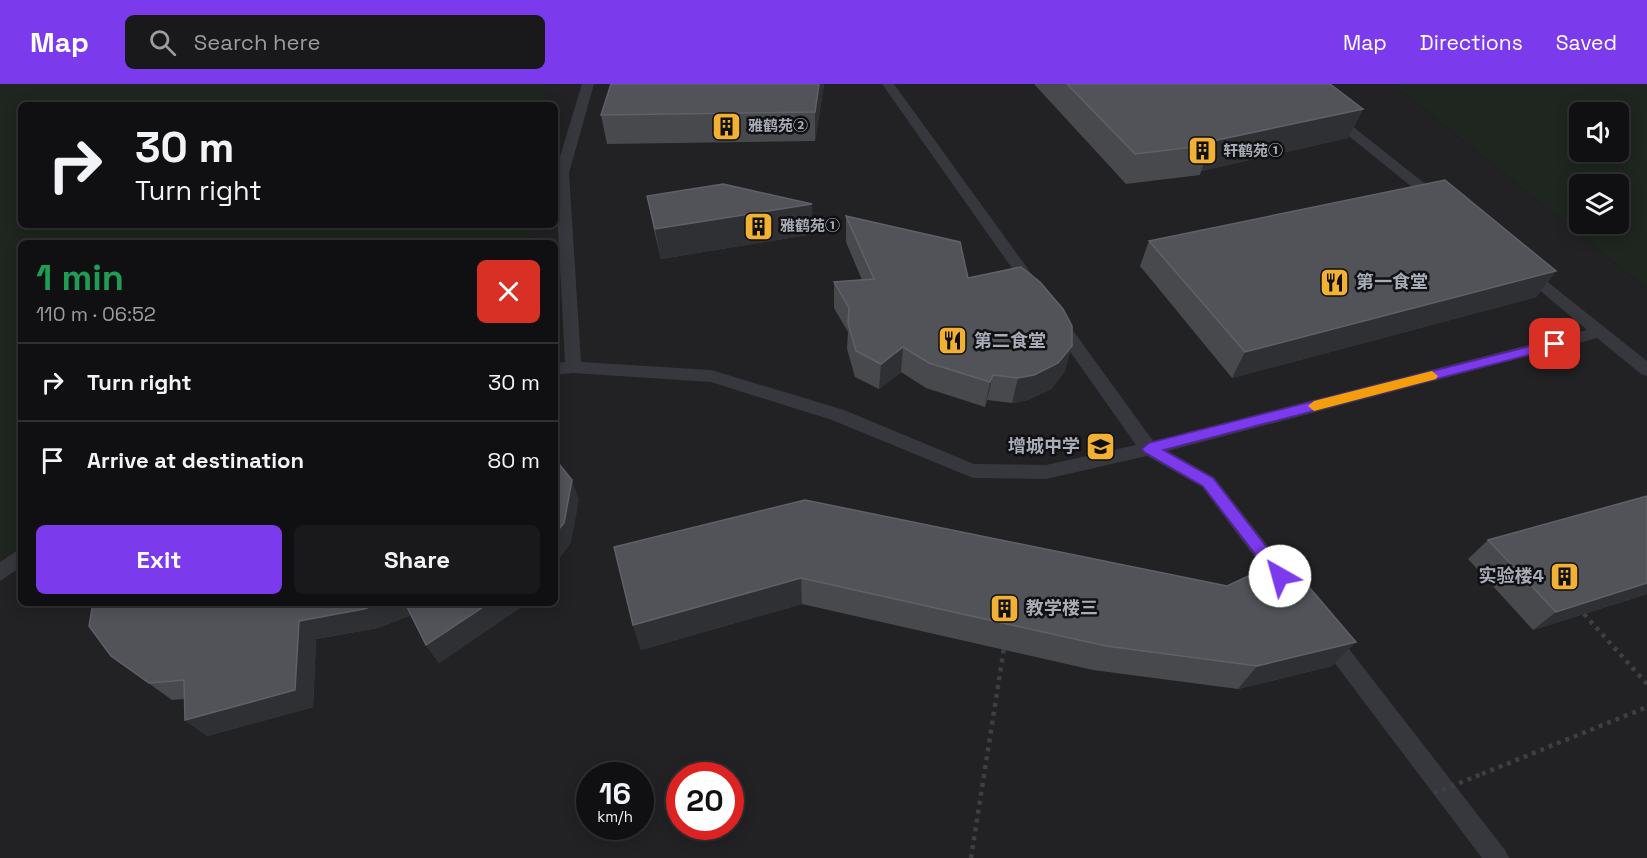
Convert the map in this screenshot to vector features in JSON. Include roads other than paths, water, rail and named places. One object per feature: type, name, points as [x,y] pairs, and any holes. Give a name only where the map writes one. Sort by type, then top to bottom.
[{"type":"lane","points":[[573,367],[562,173],[588,84]]},
{"type":"lane","points":[[888,84],[1149,449],[1208,482],[1295,595]]},
{"type":"lane","points":[[1320,106],[1451,212]]},
{"type":"lane","points":[[1516,265],[1647,370]]},
{"type":"lane","points":[[558,369],[573,367],[711,376],[838,416],[973,471],[1046,472],[1149,449],[1600,332]]},
{"type":"lane","points":[[0,573],[18,558]]},
{"type":"lane","points":[[1316,623],[1497,858]]},
{"type":"place","name":"雅鹤苑②","points":[[727,126]]},
{"type":"place","name":"轩鹤苑①","points":[[1202,151]]},
{"type":"place","name":"雅鹤苑①","points":[[759,226]]},
{"type":"place","name":"第一食堂","points":[[1335,282]]},
{"type":"place","name":"第二食堂","points":[[953,341]]},
{"type":"place","name":"增城中学","points":[[1101,446]]},
{"type":"place","name":"实验楼4","points":[[1565,576]]},
{"type":"place","name":"教学楼三","points":[[1005,608]]}]
